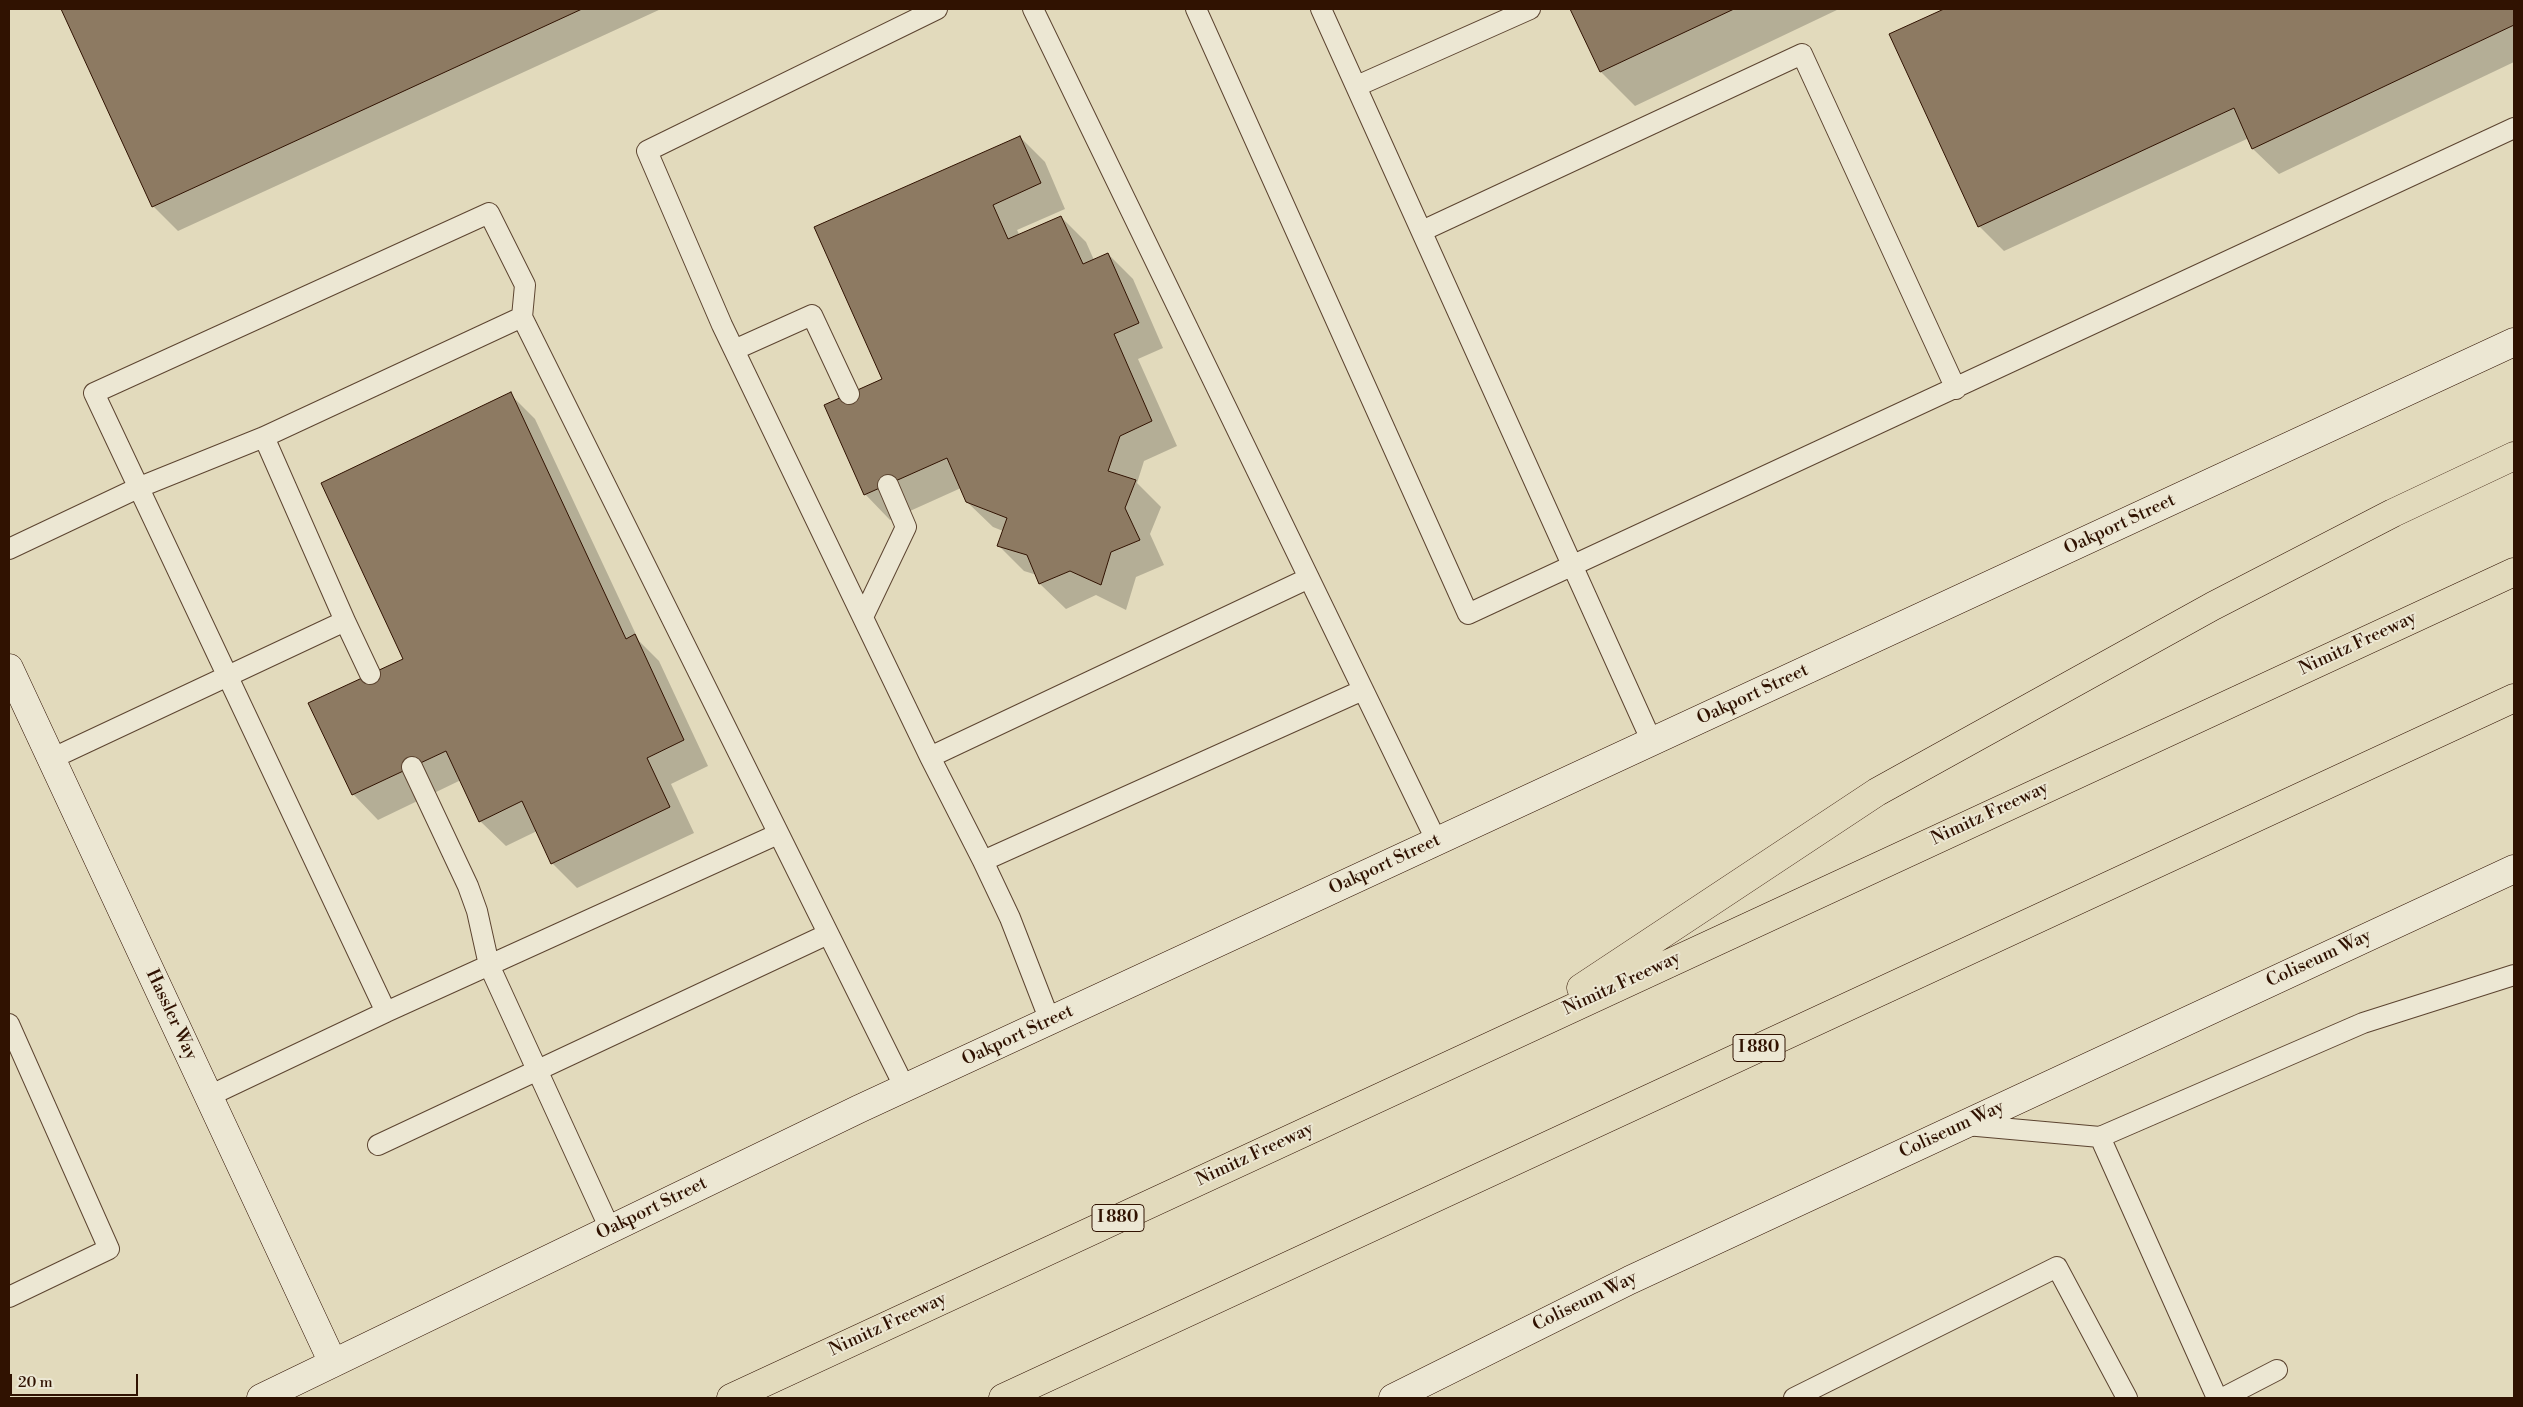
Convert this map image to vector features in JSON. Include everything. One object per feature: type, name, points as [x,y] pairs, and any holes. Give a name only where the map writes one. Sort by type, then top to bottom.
[{"type":"highway","points":[[1506,1038],[1878,792],[2214,606],[2393,512],[2514,456]]},
{"type":"highway","name":"Nimitz Freeway","points":[[731,1398],[2514,572]]},
{"type":"highway","name":"I 880","points":[[1003,1398],[2514,698]]},
{"type":"main road","name":"Oakport Street","points":[[260,1398],[905,1088],[2514,342]]},
{"type":"main road","name":"Hassler Way","points":[[12,681],[51,759],[333,1362]]},
{"type":"main road","name":"Coliseum Way","points":[[1393,1398],[1630,1280],[2514,869]]},
{"type":"lane","points":[[937,9],[646,151],[734,350],[930,757],[984,861],[1010,918],[1050,1021]]},
{"type":"lane","points":[[1033,9],[1437,842]]},
{"type":"lane","points":[[1196,9],[1468,614],[1573,567],[2514,128]]},
{"type":"lane","points":[[1322,9],[1652,742]]},
{"type":"lane","points":[[1356,86],[1530,9]]},
{"type":"lane","points":[[1422,230],[1802,54],[1956,389]]},
{"type":"lane","points":[[386,1012],[94,392],[489,213],[525,285],[522,317],[905,1088]]},
{"type":"lane","points":[[734,350],[812,315],[849,394]]},
{"type":"lane","points":[[9,549],[140,487],[264,437],[522,317]]},
{"type":"lane","points":[[264,437],[370,674]]},
{"type":"lane","points":[[863,617],[906,527],[888,485]]},
{"type":"lane","points":[[930,757],[1309,578]]},
{"type":"lane","points":[[51,759],[345,620]]},
{"type":"lane","points":[[984,861],[1363,690]]},
{"type":"lane","points":[[412,767],[468,886],[477,912],[488,965],[610,1229]]},
{"type":"lane","points":[[209,1096],[488,965],[778,834]]},
{"type":"lane","points":[[378,1145],[828,934]]},
{"type":"lane","points":[[1964,1124],[2100,1137],[2363,1023],[2514,975]]},
{"type":"lane","points":[[9,1024],[109,1250],[9,1297]]},
{"type":"lane","points":[[2100,1137],[2217,1398]]},
{"type":"lane","points":[[1794,1398],[2057,1267],[2127,1398]]},
{"type":"lane","points":[[2223,1398],[2277,1370]]},
{"type":"building","points":[[61,9],[582,9],[152,207]]},
{"type":"building","points":[[1570,9],[1734,9],[1600,72]]},
{"type":"building","points":[[1944,9],[2514,9],[2514,25],[2252,149],[2234,108],[1978,227],[1889,34]]},
{"type":"building","points":[[1020,136],[1041,183],[993,205],[1008,239],[1061,216],[1083,264],[1108,253],[1139,323],[1114,334],[1152,421],[1120,436],[1108,471],[1136,480],[1125,508],[1140,540],[1111,552],[1101,585],[1070,571],[1039,584],[1027,555],[997,546],[1007,518],[966,502],[947,458],[864,495],[824,405],[882,379],[814,227]]},
{"type":"building","points":[[511,392],[626,639],[635,634],[684,740],[647,758],[670,807],[551,864],[522,801],[479,822],[446,751],[352,795],[308,703],[403,659],[321,483]]}]
